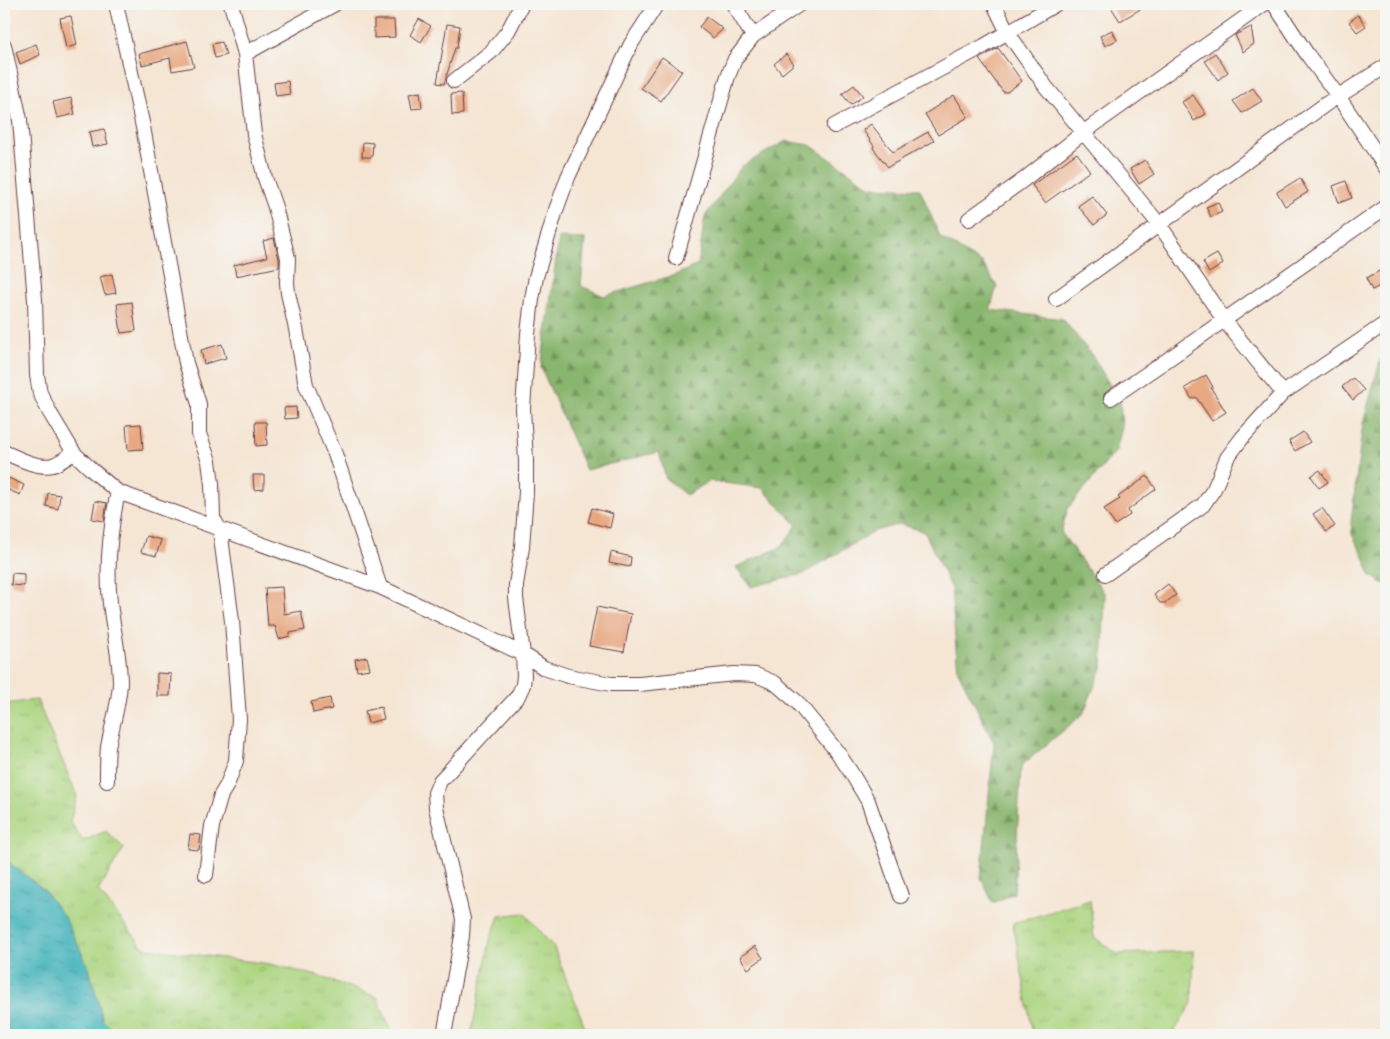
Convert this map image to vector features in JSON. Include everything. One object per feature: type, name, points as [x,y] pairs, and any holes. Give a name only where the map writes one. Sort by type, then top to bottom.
[{"type":"street","points":[[116,4],[143,127],[186,363],[197,397],[199,434],[206,453],[212,484],[213,518],[220,530],[232,621],[239,720],[236,761],[221,795],[212,826],[206,875]]},
{"type":"street","points":[[231,4],[244,54],[254,134],[288,258],[288,293],[306,385],[335,454],[380,587]]},
{"type":"street","points":[[244,54],[335,4]]},
{"type":"street","points":[[454,81],[491,52],[508,31],[522,4]]},
{"type":"street","points":[[444,1035],[464,919],[436,808],[435,793],[440,781],[518,696],[524,685],[524,654],[516,585],[520,566],[526,492],[523,409],[526,360],[536,277],[568,177],[631,44],[657,4]]},
{"type":"street","points":[[733,4],[753,36]]},
{"type":"street","points":[[676,258],[728,76],[735,58],[753,36],[800,4]]},
{"type":"street","points":[[994,4],[1008,33],[1046,87],[1159,224],[1224,320],[1282,393]]},
{"type":"street","points":[[834,126],[1008,33],[1056,4]]},
{"type":"street","points":[[969,219],[1022,181],[1084,132],[1264,4]]},
{"type":"street","points":[[1274,4],[1386,168]]},
{"type":"street","points":[[4,45],[20,120],[35,300],[37,376],[40,393],[74,453],[118,492],[380,587],[524,654],[544,668],[552,671],[610,684],[640,684],[734,674],[756,675],[775,683],[797,702],[838,753],[868,801],[901,896]]},
{"type":"street","points":[[1056,299],[1338,96],[1386,66]]},
{"type":"street","points":[[1111,398],[1386,207]]},
{"type":"street","points":[[1106,574],[1203,505],[1214,489],[1227,458],[1282,393],[1386,323]]},
{"type":"street","points":[[4,452],[30,462],[49,466],[74,453]]},
{"type":"street","points":[[107,781],[108,747],[118,706],[120,682],[119,660],[110,600],[109,565],[111,528],[118,492]]},
{"type":"green space","points":[[786,141],[810,145],[871,187],[920,189],[940,237],[983,264],[997,286],[990,310],[1063,319],[1094,358],[1120,402],[1122,427],[1116,451],[1068,508],[1061,532],[1105,594],[1102,668],[1083,714],[1021,766],[1014,893],[993,903],[981,878],[994,743],[958,671],[951,589],[925,532],[900,524],[875,531],[803,574],[751,587],[736,567],[781,547],[797,525],[762,488],[710,481],[686,495],[666,479],[659,452],[586,470],[541,368],[559,238],[585,239],[581,286],[604,296],[675,275],[698,265],[705,216],[742,166]]},
{"type":"green space","points":[[1386,349],[1386,584],[1370,575],[1365,559],[1352,534],[1351,522],[1363,423],[1380,361]]},
{"type":"green space","points":[[37,700],[77,796],[70,821],[83,841],[106,831],[124,848],[98,891],[144,948],[270,964],[318,976],[377,997],[393,1035],[232,1035],[196,1029],[186,1035],[119,1035],[103,1021],[89,968],[43,889],[4,859],[4,704]]},
{"type":"green space","points":[[1090,900],[1094,937],[1117,954],[1194,951],[1192,1003],[1172,1035],[1033,1035],[1013,923]]},
{"type":"green space","points":[[524,913],[554,948],[588,1035],[471,1035],[490,940],[499,916]]},
{"type":"water","points":[[4,859],[43,889],[65,918],[89,968],[103,1021],[120,1035],[4,1035]]},
{"type":"building","points":[[1109,4],[1149,4],[1120,21]]},
{"type":"building","points":[[1358,15],[1366,26],[1357,32],[1349,22]]},
{"type":"building","points":[[71,16],[77,45],[66,48],[60,18]]},
{"type":"building","points":[[707,17],[723,29],[713,38],[699,27]]},
{"type":"building","points":[[419,19],[431,26],[421,42],[410,35]]},
{"type":"building","points":[[374,20],[394,20],[395,37],[374,38]]},
{"type":"building","points":[[447,24],[460,26],[457,48],[455,48],[444,84],[437,83]]},
{"type":"building","points":[[1251,27],[1254,44],[1243,52],[1235,35]]},
{"type":"building","points":[[1112,30],[1117,40],[1105,46],[1100,36]]},
{"type":"building","points":[[187,41],[194,67],[172,71],[170,58],[142,65],[139,54]]},
{"type":"building","points":[[222,42],[226,55],[215,58],[212,44]]},
{"type":"building","points":[[36,44],[40,55],[20,64],[16,52]]},
{"type":"building","points":[[998,48],[1022,81],[1007,92],[1003,92],[979,59]]},
{"type":"building","points":[[1215,53],[1228,72],[1218,80],[1205,61]]},
{"type":"building","points":[[786,54],[794,64],[782,74],[774,64]]},
{"type":"building","points":[[662,57],[682,71],[661,101],[641,88]]},
{"type":"building","points":[[288,81],[290,94],[276,96],[274,83]]},
{"type":"building","points":[[854,85],[863,96],[851,105],[842,94]]},
{"type":"building","points":[[1253,88],[1262,101],[1242,113],[1233,101]]},
{"type":"building","points":[[420,92],[422,108],[412,109],[409,94]]},
{"type":"building","points":[[462,93],[463,114],[452,115],[451,94]]},
{"type":"building","points":[[954,95],[968,117],[938,135],[925,114]]},
{"type":"building","points":[[1193,95],[1206,114],[1194,121],[1182,102]]},
{"type":"building","points":[[71,98],[75,114],[57,118],[53,102]]},
{"type":"building","points":[[871,124],[893,152],[928,132],[934,141],[888,167],[873,148],[874,146],[863,130]]},
{"type":"building","points":[[104,129],[108,144],[92,147],[89,132]]},
{"type":"building","points":[[363,142],[373,143],[372,157],[362,157]]},
{"type":"building","points":[[1077,153],[1090,171],[1045,203],[1032,185]]},
{"type":"building","points":[[1145,160],[1154,174],[1139,184],[1130,169]]},
{"type":"building","points":[[1300,178],[1308,192],[1285,206],[1277,192]]},
{"type":"building","points":[[1346,181],[1352,198],[1339,203],[1333,186]]},
{"type":"building","points":[[1092,196],[1107,215],[1094,225],[1078,206]]},
{"type":"building","points":[[1218,202],[1222,212],[1211,217],[1206,207]]},
{"type":"building","points":[[274,238],[279,267],[236,276],[234,265],[267,257],[263,241]]},
{"type":"building","points":[[1217,254],[1223,264],[1209,273],[1203,262]]},
{"type":"building","points":[[1383,269],[1386,283],[1372,290],[1366,278]]},
{"type":"building","points":[[112,274],[116,293],[105,295],[100,277]]},
{"type":"building","points":[[132,302],[136,331],[121,333],[117,304]]},
{"type":"building","points":[[222,344],[226,358],[204,364],[201,350]]},
{"type":"building","points":[[1206,375],[1213,387],[1211,388],[1226,412],[1212,421],[1196,397],[1192,399],[1185,388]]},
{"type":"building","points":[[1353,378],[1364,390],[1353,400],[1342,387]]},
{"type":"building","points":[[296,407],[297,418],[285,419],[284,408]]},
{"type":"building","points":[[255,422],[266,422],[267,445],[256,446]]},
{"type":"building","points":[[141,424],[143,449],[128,450],[126,425]]},
{"type":"building","points":[[1303,432],[1310,442],[1295,451],[1289,441]]},
{"type":"building","points":[[1320,470],[1328,482],[1319,488],[1311,476]]},
{"type":"building","points":[[253,475],[264,475],[264,489],[254,490]]},
{"type":"building","points":[[4,476],[24,485],[20,495],[4,488]]},
{"type":"building","points":[[1147,476],[1156,489],[1128,510],[1130,515],[1115,525],[1104,509],[1120,499],[1118,497]]},
{"type":"building","points":[[48,493],[60,495],[58,509],[46,506]]},
{"type":"building","points":[[95,501],[107,503],[104,521],[92,519]]},
{"type":"building","points":[[592,508],[613,514],[610,528],[588,522]]},
{"type":"building","points":[[1322,508],[1335,526],[1326,532],[1313,514]]},
{"type":"building","points":[[146,536],[161,540],[156,556],[141,552]]},
{"type":"building","points":[[611,552],[631,557],[630,567],[609,563]]},
{"type":"building","points":[[12,573],[24,574],[24,586],[11,585]]},
{"type":"building","points":[[1168,584],[1176,595],[1165,603],[1160,603],[1154,595]]},
{"type":"building","points":[[282,587],[284,614],[301,611],[305,630],[290,633],[290,636],[279,639],[275,626],[268,626],[265,588]]},
{"type":"building","points":[[597,607],[631,614],[624,652],[589,646]]},
{"type":"building","points":[[367,657],[370,669],[357,671],[355,659]]},
{"type":"building","points":[[157,673],[171,674],[170,696],[157,696]]},
{"type":"building","points":[[330,698],[332,709],[313,713],[311,702]]},
{"type":"building","points":[[381,707],[384,719],[368,723],[365,711]]},
{"type":"building","points":[[190,834],[201,835],[199,850],[188,849]]},
{"type":"building","points":[[755,946],[763,958],[748,969],[740,957]]}]
